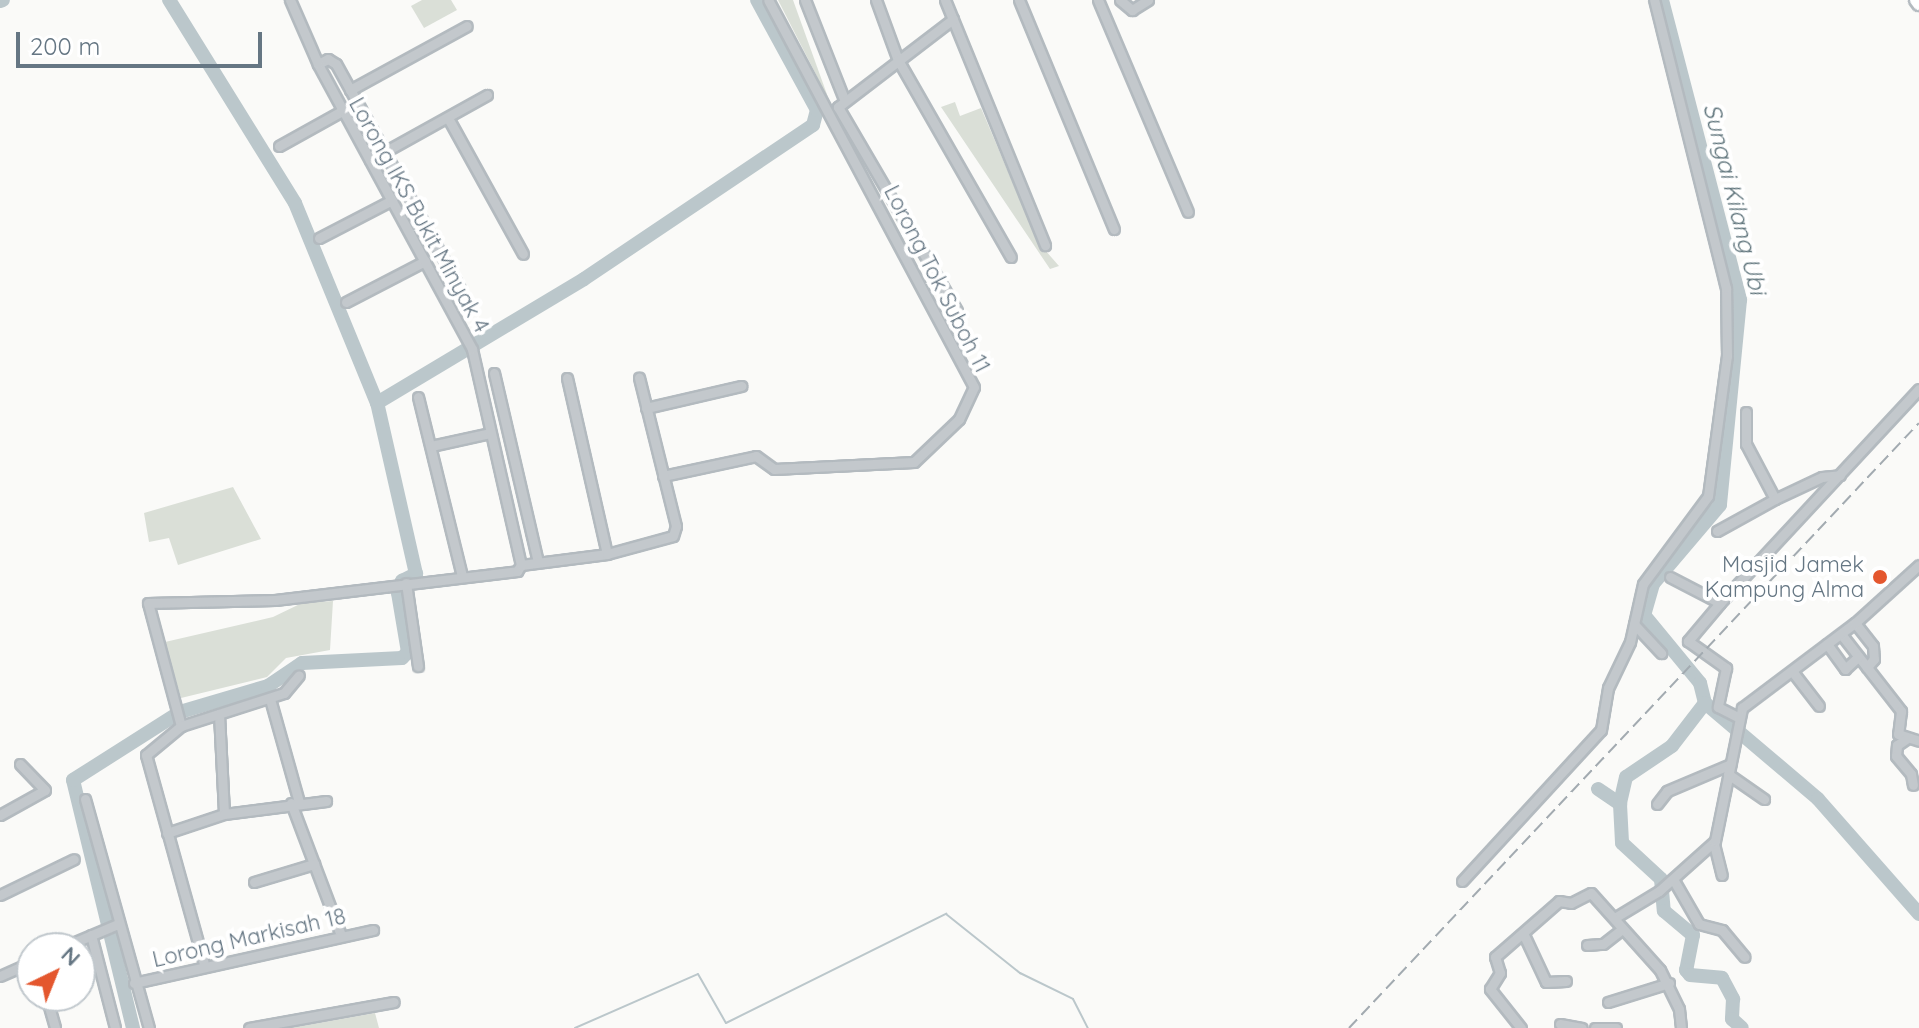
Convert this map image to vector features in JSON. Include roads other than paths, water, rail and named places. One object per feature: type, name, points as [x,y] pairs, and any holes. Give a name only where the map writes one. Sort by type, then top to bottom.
[{"type":"street","name":"Lorong IKS Bukit Minyak 4","points":[[290,0],[342,111],[463,328],[478,369],[519,568]]},
{"type":"street","name":"Lorong Tok Suboh 11","points":[[663,476],[756,456],[778,469],[863,461],[914,462],[959,419],[974,387],[768,0]]},
{"type":"street","points":[[805,0],[844,99]]},
{"type":"street","points":[[876,0],[898,60],[1011,257]]},
{"type":"street","points":[[945,0],[1045,245]]},
{"type":"street","points":[[1019,0],[1114,229]]},
{"type":"street","points":[[1098,0],[1188,212]]},
{"type":"street","points":[[1121,3],[1132,10],[1148,0]]},
{"type":"street","points":[[1462,881],[1601,730],[1608,688],[1634,624],[1643,584],[1706,504],[1727,356],[1726,288],[1654,0]]},
{"type":"street","points":[[953,19],[844,99],[838,107],[957,311]]},
{"type":"street","points":[[350,90],[467,26]]},
{"type":"street","points":[[318,64],[332,59],[460,289]]},
{"type":"street","points":[[370,160],[487,95]]},
{"type":"street","points":[[279,146],[342,111]]},
{"type":"street","points":[[448,118],[523,254]]},
{"type":"street","points":[[319,238],[392,200]]},
{"type":"street","points":[[346,302],[425,261]]},
{"type":"street","points":[[494,373],[538,562]]},
{"type":"street","points":[[567,378],[607,554]]},
{"type":"street","points":[[180,723],[148,603],[275,600],[607,554],[673,536],[676,526],[639,378]]},
{"type":"street","points":[[646,408],[741,386]]},
{"type":"street","points":[[1737,719],[1718,707],[1726,668],[1688,641],[1919,389]]},
{"type":"street","points":[[418,397],[462,576]]},
{"type":"street","points":[[1746,412],[1746,444],[1775,499]]},
{"type":"street","points":[[431,446],[490,433]]},
{"type":"street","points":[[1717,531],[1822,477],[1840,475]]},
{"type":"street","points":[[1722,875],[1723,866],[1711,850],[1737,737],[1737,719],[1742,708],[1855,623],[1919,565]]},
{"type":"street","points":[[1670,577],[1720,603]]},
{"type":"street","points":[[402,583],[418,666]]},
{"type":"street","points":[[1855,623],[1873,646],[1874,659],[1867,667]]},
{"type":"street","points":[[1634,624],[1661,653]]},
{"type":"street","points":[[1841,634],[1901,711],[1897,731],[1906,739],[1919,741]]},
{"type":"street","points":[[1827,644],[1845,669],[1858,657]]},
{"type":"street","points":[[1792,671],[1819,706]]},
{"type":"street","points":[[204,964],[146,755],[180,723],[270,699],[289,689],[299,675]]},
{"type":"street","points":[[270,699],[295,802],[341,935]]},
{"type":"street","points":[[219,714],[224,814]]},
{"type":"street","points":[[1906,739],[1897,745],[1896,756],[1911,774],[1913,785]]},
{"type":"street","points":[[0,815],[45,790],[20,764]]},
{"type":"street","points":[[1730,769],[1764,799]]},
{"type":"street","points":[[1657,804],[1667,791],[1730,769]]},
{"type":"street","points":[[85,799],[115,925],[149,1028]]},
{"type":"street","points":[[167,833],[224,814],[295,802],[326,801]]},
{"type":"street","points":[[1616,917],[1659,891],[1715,841]]},
{"type":"street","points":[[0,895],[74,859]]},
{"type":"street","points":[[254,882],[314,864]]},
{"type":"street","points":[[1672,880],[1699,924],[1722,930],[1745,957]]},
{"type":"street","points":[[1521,1028],[1490,989],[1500,973],[1495,957],[1566,901],[1591,893],[1616,917],[1622,929],[1669,983],[1681,1028]]},
{"type":"street","points":[[96,933],[115,925]]},
{"type":"street","points":[[1587,945],[1603,944],[1622,929]]},
{"type":"street","name":"Lorong Markisah 18","points":[[134,983],[204,964],[373,930]]},
{"type":"street","points":[[1523,933],[1546,982],[1566,981]]},
{"type":"street","points":[[96,943],[115,1028]]},
{"type":"street","points":[[1608,1002],[1669,983]]},
{"type":"street","points":[[249,1028],[394,1002]]},
{"type":"street","points":[[1560,1024],[1582,1028]]},
{"type":"street","points":[[1595,1028],[1616,1028]]},
{"type":"waterway","points":[[133,1028],[73,780],[180,712],[268,686],[302,663],[402,658],[408,652],[398,593],[402,581],[416,574],[377,403],[295,203],[169,0]]},
{"type":"waterway","points":[[377,403],[584,279],[813,125],[817,110],[757,0]]},
{"type":"waterway","name":"Sungai Kilang Ubi","points":[[1662,0],[1740,300],[1720,505],[1653,584],[1644,615],[1700,683],[1705,703],[1672,746],[1626,777],[1620,804],[1622,843],[1661,879],[1664,911],[1693,935],[1686,970],[1690,975],[1722,978],[1733,999],[1732,1019],[1742,1028]]},
{"type":"waterway","points":[[1705,703],[1818,799],[1919,914]]},
{"type":"waterway","points":[[1598,789],[1620,804]]},
{"type":"waterway","points":[[575,1028],[698,974],[726,1023],[946,914],[1020,973],[1073,999],[1088,1028]]},
{"type":"railway","points":[[1349,1028],[1919,423]]},
{"type":"place","name":"Masjid Jamek Kampung Alma","points":[[1880,577]]}]
